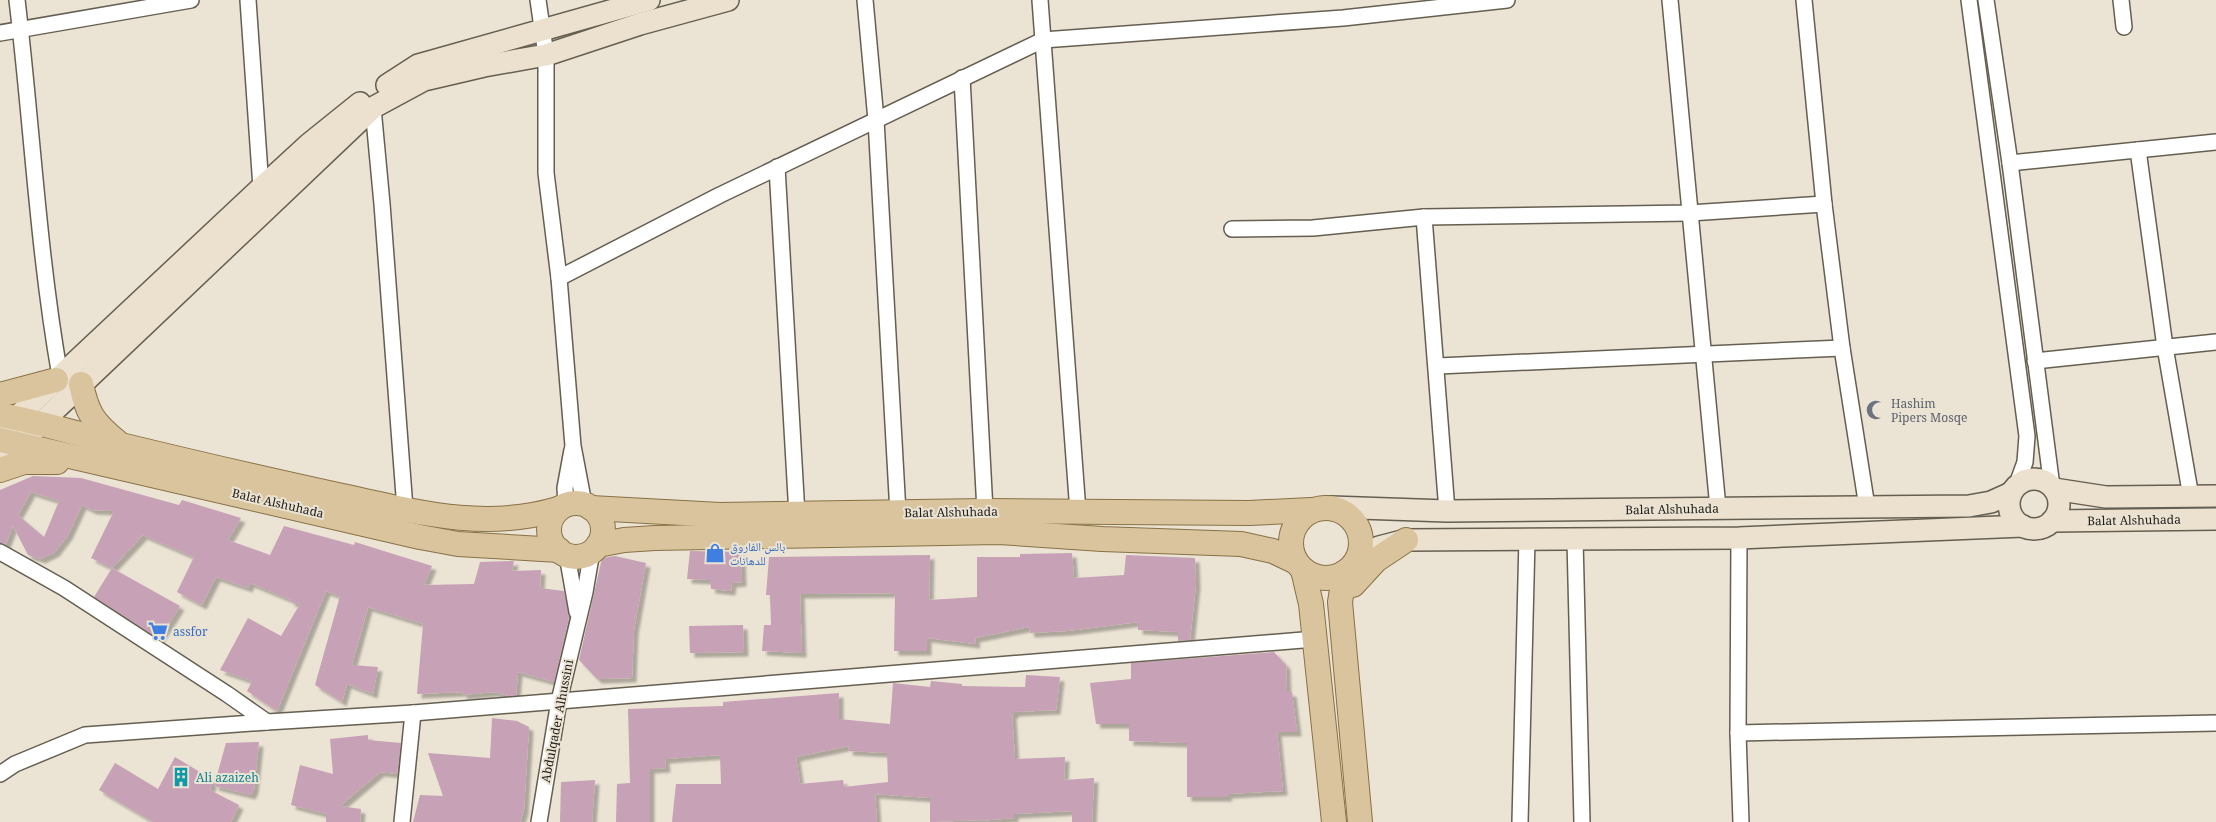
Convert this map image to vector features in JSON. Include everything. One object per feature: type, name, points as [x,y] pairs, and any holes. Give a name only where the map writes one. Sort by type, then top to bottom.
[{"type":"main road","points":[[40,423],[66,380],[261,188],[309,144],[366,98],[418,65],[649,0]]},
{"type":"main road","points":[[0,462],[7,430],[373,108],[424,80],[546,55],[640,24],[728,0]]},
{"type":"main road","points":[[0,395],[66,380]]},
{"type":"main road","points":[[66,380],[117,454]]},
{"type":"main road","points":[[7,430],[40,423],[117,454]]},
{"type":"main road","name":"Balat Alshuhada","points":[[7,430],[117,454],[262,479],[446,517],[498,520],[533,516],[575,506],[720,515],[797,515],[985,512],[1269,513],[1321,509],[1448,511],[1969,506],[1991,502],[2014,490]]},
{"type":"main road","points":[[0,470],[24,462],[117,454]]},
{"type":"main road","name":"Balat Alshuhada","points":[[117,454],[420,537],[458,544],[563,553]]},
{"type":"main road","points":[[1300,566],[1319,577],[1328,578],[1350,567],[1379,547],[1406,540],[1739,538],[2023,526],[2039,528],[2052,521],[2056,515],[2059,502],[2053,488],[2041,480],[2034,479],[2021,482],[2014,490],[2009,501],[2012,516],[2023,526]]},
{"type":"main road","name":"Balat Alshuhada","points":[[2053,488],[2106,497],[2216,496]]},
{"type":"main road","points":[[575,506],[598,513],[603,529],[595,548],[585,555],[563,553],[549,535],[552,516],[575,506]]},
{"type":"main road","points":[[1334,822],[1311,604],[1300,566],[1292,553],[1292,533],[1302,516],[1321,509],[1349,516],[1360,532],[1360,552],[1350,567],[1340,602],[1360,822]]},
{"type":"main road","points":[[1261,547],[1269,534],[1269,513]]},
{"type":"main road","name":"Balat Alshuhada","points":[[2052,521],[2216,519]]},
{"type":"main road","name":"Balat Alshuhada","points":[[595,548],[624,540],[655,538],[965,532],[1241,544],[1261,547],[1300,566]]},
{"type":"main road","points":[[1340,602],[1363,572],[1391,549],[1406,540]]},
{"type":"main road","points":[[1311,604],[1322,598],[1340,602]]},
{"type":"street","points":[[17,0],[55,343],[66,380]]},
{"type":"street","points":[[0,33],[191,0]]},
{"type":"street","points":[[248,0],[261,188]]},
{"type":"street","points":[[538,0],[546,55],[546,173],[559,278],[573,446],[575,506]]},
{"type":"street","points":[[865,0],[876,120],[898,513]]},
{"type":"street","points":[[1040,0],[1078,512]]},
{"type":"street","points":[[559,278],[777,167],[1043,40],[1343,18],[1474,1],[1507,0]]},
{"type":"street","points":[[1670,0],[1718,508]]},
{"type":"street","points":[[1804,0],[1824,204],[1842,348],[1866,507]]},
{"type":"street","points":[[1969,0],[2027,436],[2027,448],[2021,474],[2014,490]]},
{"type":"street","points":[[1986,0],[2010,163],[2053,488]]},
{"type":"street","points":[[2122,0],[2124,27]]},
{"type":"street","points":[[962,78],[985,512]]},
{"type":"street","points":[[373,108],[405,509]]},
{"type":"street","points":[[2010,163],[2216,142]]},
{"type":"street","points":[[2138,150],[2165,347],[2191,496]]},
{"type":"street","points":[[777,167],[797,515]]},
{"type":"street","points":[[1232,230],[1313,228],[1424,217],[1690,213],[1824,204]]},
{"type":"street","points":[[1424,217],[1438,366],[1448,511]]},
{"type":"street","points":[[2035,361],[2216,342]]},
{"type":"street","points":[[1438,366],[1842,348]]},
{"type":"street","points":[[2027,448],[2035,451],[2046,444]]},
{"type":"street","points":[[1739,538],[1738,734],[1741,822]]},
{"type":"street","points":[[1520,822],[1527,539]]},
{"type":"street","points":[[1575,540],[1582,822]]},
{"type":"street","name":"Abdulqader Alhussini","points":[[539,822],[559,701],[595,548]]},
{"type":"street","points":[[0,552],[70,592],[227,694],[266,722]]},
{"type":"street","name":"Abdulqader Alhussini","points":[[563,553],[578,621]]},
{"type":"street","points":[[0,774],[15,764],[85,735],[413,713],[1315,639]]},
{"type":"street","points":[[402,822],[413,713]]},
{"type":"street","points":[[1738,734],[2216,723]]},
{"type":"building","points":[[33,476],[81,478],[179,505],[182,500],[241,518],[228,540],[270,555],[284,526],[354,545],[355,542],[432,566],[424,585],[474,584],[480,562],[514,561],[512,571],[541,570],[540,588],[564,591],[569,617],[554,682],[518,672],[516,695],[509,696],[494,692],[462,695],[463,692],[417,694],[423,624],[368,607],[352,665],[378,667],[373,694],[347,684],[342,702],[315,685],[340,596],[326,591],[277,711],[247,691],[252,681],[220,670],[248,618],[281,636],[300,604],[290,602],[291,600],[250,583],[248,588],[216,577],[202,605],[177,592],[194,557],[143,535],[112,568],[91,558],[114,511],[92,510],[82,505],[68,535],[55,552],[41,559],[28,555],[13,526],[6,544],[0,543],[0,490]],"holes":[[[31,492],[59,501],[44,537],[18,515]]]},
{"type":"building","points":[[690,551],[741,552],[742,582],[732,583],[731,591],[711,589],[710,580],[687,579]]},
{"type":"building","points":[[1072,553],[1074,578],[1124,575],[1126,555],[1195,558],[1196,584],[1190,640],[1178,641],[1178,632],[1138,630],[1138,622],[1067,631],[1030,633],[1029,627],[975,638],[976,644],[927,638],[927,651],[894,651],[895,593],[800,594],[802,653],[762,651],[764,625],[771,625],[770,595],[766,595],[769,557],[930,555],[929,600],[977,597],[977,557],[1020,557],[1020,554]]},
{"type":"building","points":[[615,556],[646,563],[634,630],[632,678],[597,679],[579,660],[602,558]]},
{"type":"building","points":[[112,568],[180,606],[159,639],[94,597]]},
{"type":"building","points":[[743,625],[744,652],[690,653],[689,626]]},
{"type":"building","points":[[1274,652],[1286,665],[1287,692],[1292,692],[1297,732],[1277,732],[1283,791],[1227,794],[1228,797],[1187,797],[1187,743],[1129,741],[1129,724],[1096,724],[1090,683],[1131,679],[1131,663]]},
{"type":"building","points":[[1026,675],[1060,677],[1056,710],[1014,712],[1012,714],[1015,759],[1065,757],[1064,780],[1094,778],[1092,822],[1072,822],[1072,811],[1014,814],[1014,818],[978,821],[930,822],[930,798],[875,794],[877,822],[672,822],[676,784],[721,784],[720,755],[665,759],[666,768],[650,769],[650,822],[616,822],[617,784],[630,783],[628,709],[723,706],[723,702],[839,693],[839,719],[890,724],[893,683],[930,687],[931,681],[962,684],[962,686],[1025,687]],"holes":[[[849,746],[848,751],[887,753],[888,782],[844,787],[843,780],[800,784],[796,757]]]},
{"type":"building","points":[[492,718],[517,721],[529,727],[524,810],[520,822],[413,822],[420,795],[443,796],[428,753],[490,758]]},
{"type":"building","points":[[368,735],[368,740],[401,743],[397,774],[380,772],[340,806],[361,809],[360,822],[326,822],[326,814],[291,805],[300,765],[333,774],[330,739]]},
{"type":"building","points":[[259,742],[254,789],[251,795],[214,786],[226,743]]},
{"type":"building","points":[[175,757],[213,780],[210,790],[239,805],[231,822],[153,822],[99,790],[115,763],[158,789]]},
{"type":"building","points":[[595,780],[592,822],[560,822],[561,782]]},
{"type":"place","name":"Hashim Pipers Mosqe","points":[[1876,410]]},
{"type":"place","name":"بالس الفاروق للدهانات","points":[[715,553]]},
{"type":"place","name":"assfor","points":[[158,631]]},
{"type":"place","name":"Ali azaizeh","points":[[181,777]]}]
